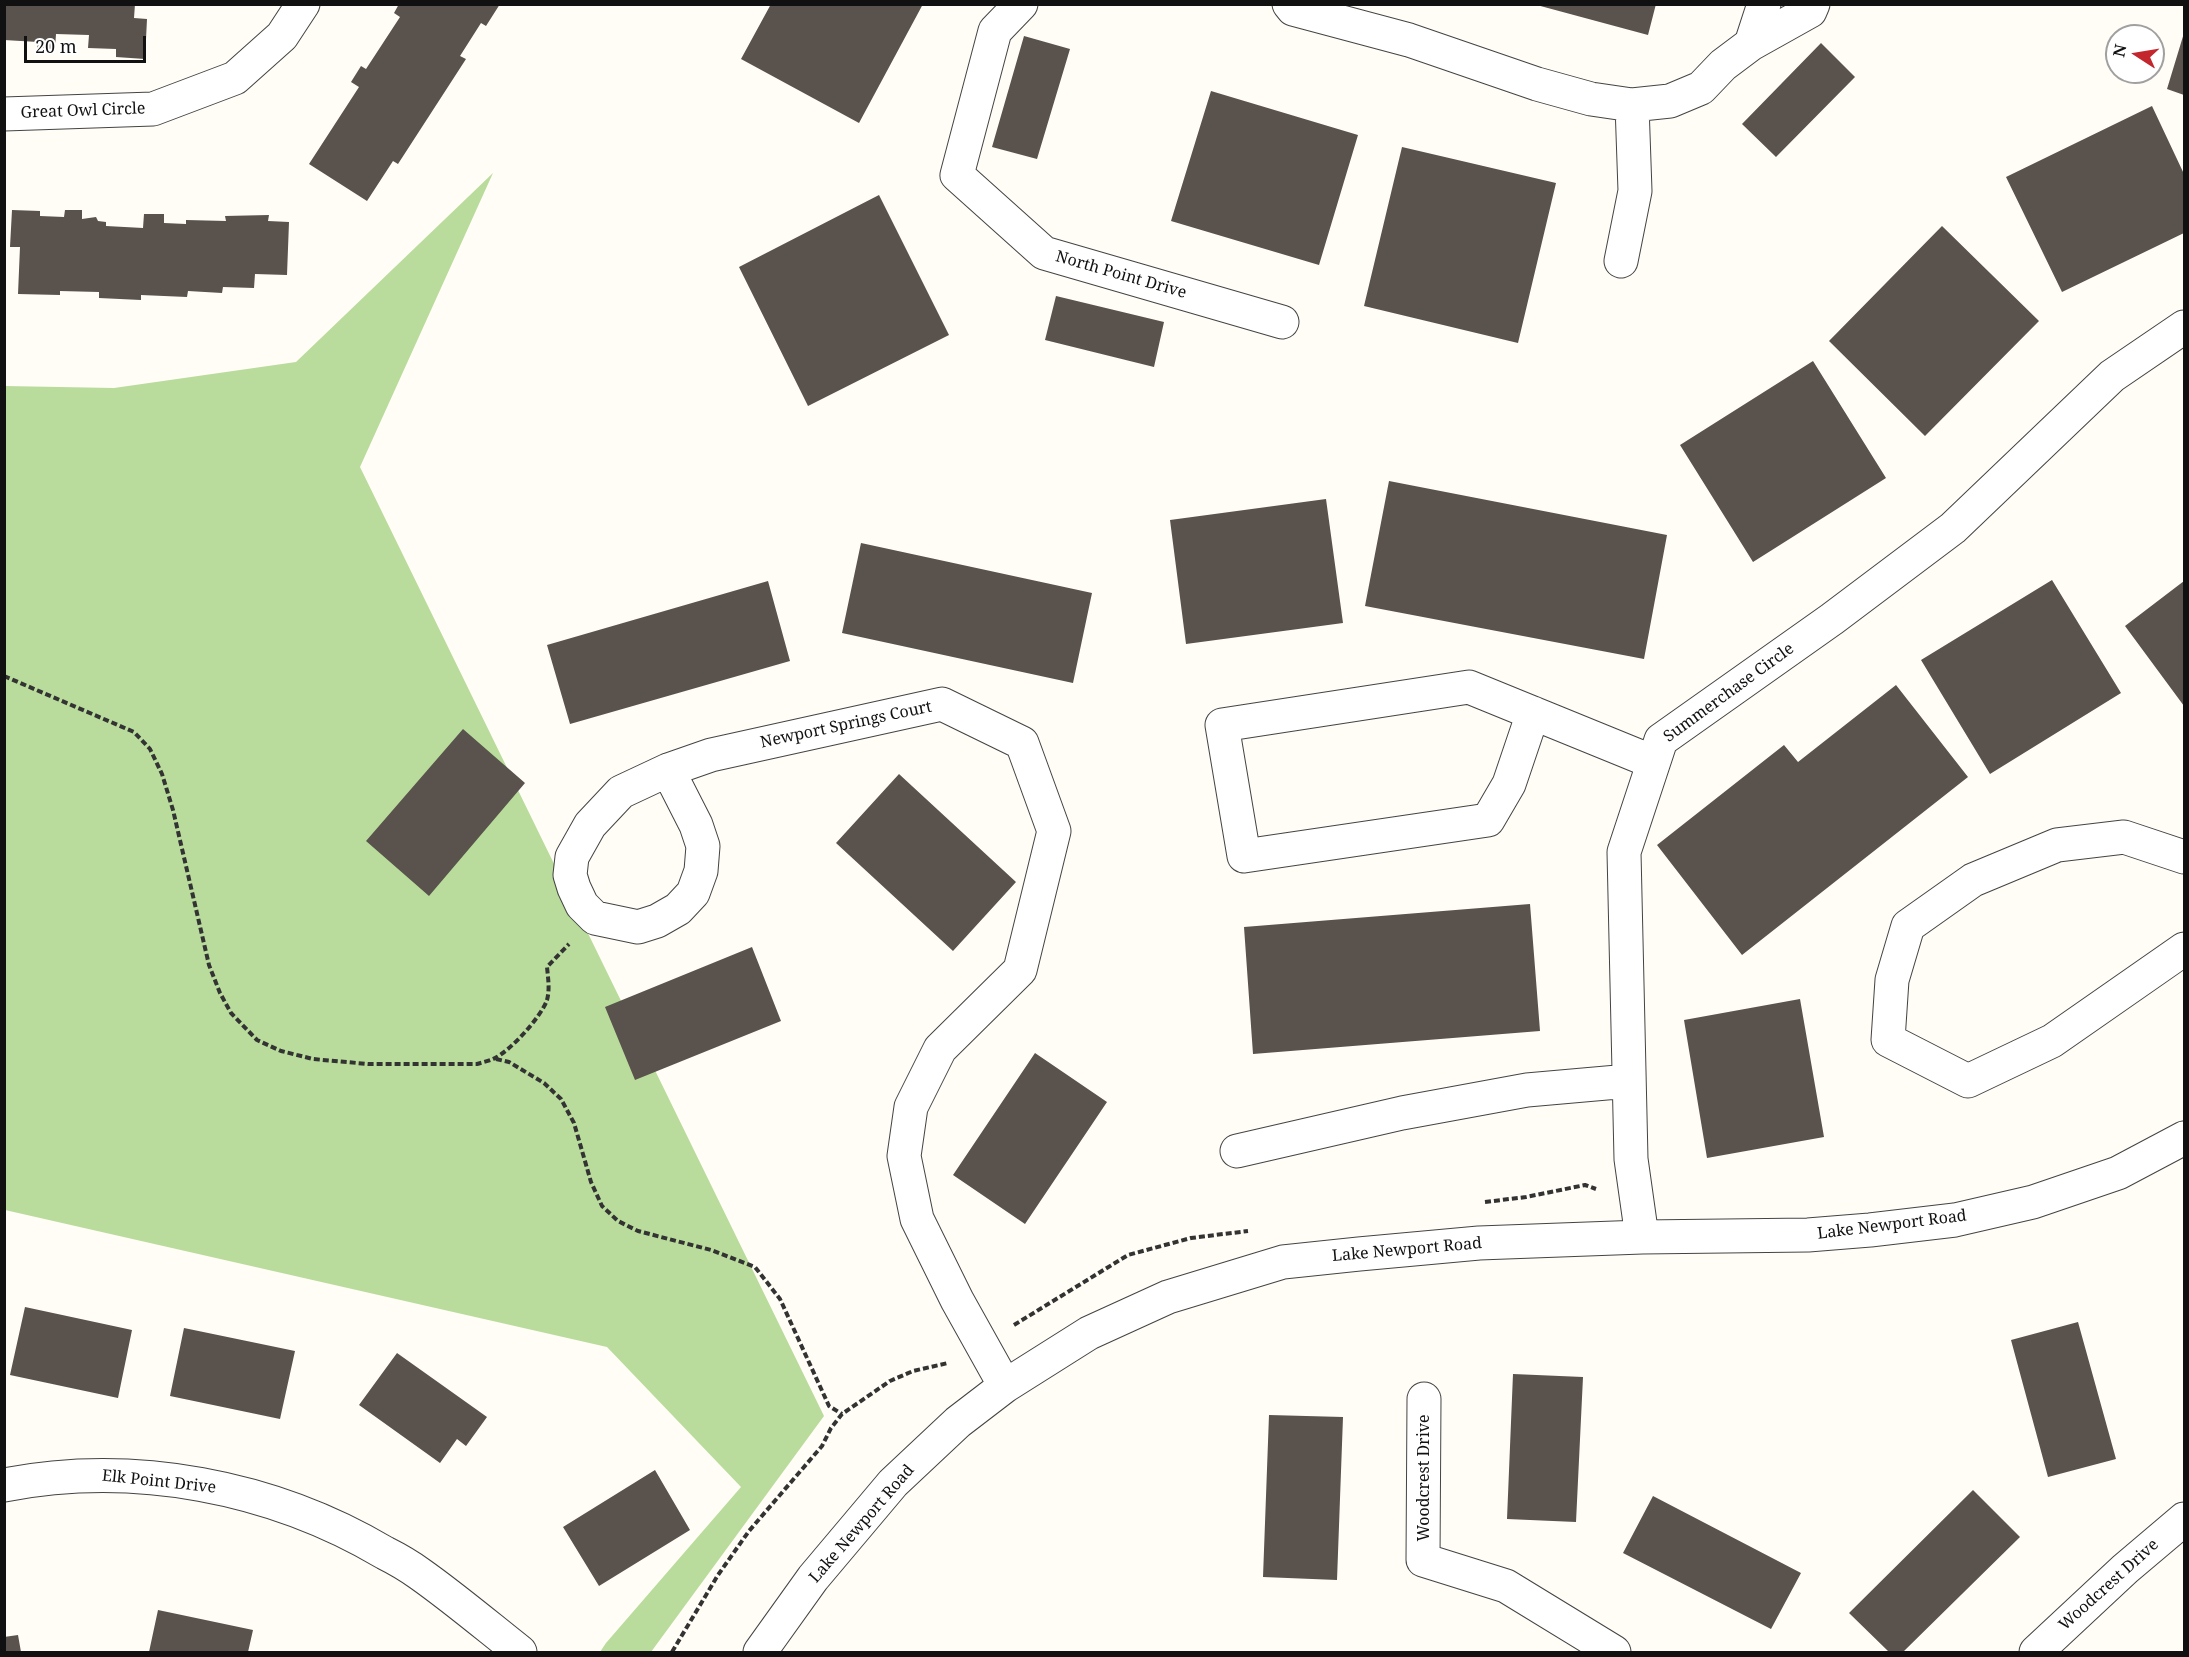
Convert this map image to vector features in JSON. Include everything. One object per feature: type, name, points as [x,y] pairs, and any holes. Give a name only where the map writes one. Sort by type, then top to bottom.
[{"type":"street","name":"Great Owl Circle","points":[[4,114],[153,109],[235,78],[282,36],[303,4]]},
{"type":"street","name":"North Point Drive","points":[[1021,4],[995,31],[957,175],[1044,253],[1282,322]]},
{"type":"street","points":[[1289,4],[1293,9],[1409,40],[1537,84],[1591,99],[1632,105],[1670,101],[1701,87],[1723,65],[1751,44],[1810,12],[1813,4]]},
{"type":"street","points":[[1751,44],[1764,4]]},
{"type":"street","points":[[1621,261],[1635,191],[1632,105]]},
{"type":"street","name":"Summerchase Circle","points":[[1642,1237],[1630,1159],[1624,852],[1661,740],[1832,619],[1953,528],[2112,376],[2184,327]]},
{"type":"street","points":[[1533,713],[1509,784],[1488,820],[1244,856],[1222,725],[1468,687],[1533,713],[1653,762]]},
{"type":"street","name":"Newport Springs Court","points":[[595,918],[582,905],[574,888],[570,875],[572,857],[590,825],[621,792],[668,770],[711,755],[942,704],[1022,743],[1054,831],[1020,970],[940,1049],[911,1107],[904,1156],[917,1219],[957,1300],[1005,1386]]},
{"type":"street","points":[[595,918],[638,927],[657,921],[678,909],[693,893],[701,871],[703,846],[696,825],[668,770]]},
{"type":"street","points":[[2184,857],[2124,837],[2057,845],[1973,880],[1908,926],[1892,980],[1888,1040],[1968,1081],[2052,1041],[2184,949]]},
{"type":"street","points":[[1237,1150],[1402,1113],[1527,1090],[1629,1081]]},
{"type":"street","name":"Lake Newport Road","points":[[760,1653],[813,1578],[893,1483],[958,1422],[1005,1386],[1089,1334],[1168,1297],[1283,1262],[1479,1243],[1642,1237],[1808,1235],[1955,1220],[2033,1202],[2118,1173],[2184,1138]]},
{"type":"street","name":"Woodcrest Drive","points":[[1424,1399],[1423,1560],[1506,1586],[1614,1653]]},
{"type":"street","name":"Elk Point Drive","points":[[4,1485],[32,1480],[110,1475],[190,1482],[221,1488],[292,1508],[356,1535],[419,1573],[520,1653]]},
{"type":"street","name":"Woodcrest Drive","points":[[2036,1653],[2125,1569],[2184,1519]]},
{"type":"path","points":[[4,676],[134,732],[150,749],[162,774],[173,810],[209,965],[231,1013],[256,1040],[281,1051],[313,1059],[368,1064],[477,1064],[494,1059],[509,1049],[543,1006],[549,990],[547,967],[595,918]]},
{"type":"path","points":[[494,1059],[509,1062],[544,1083],[561,1100],[574,1123],[591,1182],[602,1206],[618,1221],[638,1231],[711,1250],[755,1267],[780,1299],[829,1406],[842,1414]]},
{"type":"path","points":[[672,1653],[718,1575],[749,1531],[822,1446],[831,1428],[842,1414],[890,1381],[913,1371],[960,1360],[983,1346]]},
{"type":"green space","points":[[493,173],[360,467],[824,1416],[651,1652],[600,1652],[741,1487],[607,1347],[5,1210],[5,386],[114,388],[296,362]]},
{"type":"building","points":[[4,4],[135,4],[134,18],[147,19],[145,59],[116,57],[116,49],[88,48],[89,35],[56,34],[55,49],[37,49],[38,42],[4,40]]},
{"type":"building","points":[[399,4],[500,4],[486,26],[481,23],[460,56],[466,59],[398,164],[393,161],[367,201],[309,164],[359,87],[351,82],[361,66],[366,69],[400,17],[394,13]]},
{"type":"building","points":[[771,4],[923,4],[859,123],[741,59]]},
{"type":"building","points":[[1533,4],[1656,4],[1648,35]]},
{"type":"building","points":[[2184,33],[2184,95],[2167,89]]},
{"type":"building","points":[[1024,36],[1070,49],[1037,159],[992,147]]},
{"type":"building","points":[[1821,43],[1855,77],[1776,157],[1742,124]]},
{"type":"building","points":[[1211,91],[1358,135],[1319,265],[1171,221]]},
{"type":"building","points":[[2152,106],[2184,174],[2184,233],[2062,292],[2006,177]]},
{"type":"building","points":[[1402,147],[1556,183],[1518,343],[1364,306]]},
{"type":"building","points":[[879,195],[949,335],[808,406],[739,267]]},
{"type":"building","points":[[12,210],[40,211],[40,216],[64,217],[65,210],[82,210],[82,219],[96,217],[98,221],[106,222],[106,226],[143,228],[144,214],[164,214],[164,223],[186,224],[186,220],[226,221],[225,216],[269,215],[268,221],[289,222],[287,275],[255,274],[254,288],[223,287],[222,293],[188,291],[187,297],[141,295],[141,300],[99,298],[99,292],[60,291],[60,295],[18,294],[20,247],[10,247]]},
{"type":"building","points":[[1942,226],[2039,321],[1925,436],[1829,341]]},
{"type":"building","points":[[1056,296],[1164,322],[1154,367],[1045,340]]},
{"type":"building","points":[[1813,361],[1886,478],[1753,562],[1680,445]]},
{"type":"building","points":[[1389,481],[1667,535],[1644,659],[1365,606]]},
{"type":"building","points":[[1326,499],[1343,623],[1186,644],[1170,520]]},
{"type":"building","points":[[861,543],[1092,593],[1073,683],[842,633]]},
{"type":"building","points":[[2052,580],[2121,693],[1990,774],[1921,660]]},
{"type":"building","points":[[768,581],[790,661],[570,724],[547,645]]},
{"type":"building","points":[[2184,581],[2184,706],[2125,626]]},
{"type":"building","points":[[1896,685],[1968,777],[1742,955],[1657,845],[1784,745],[1798,762]]},
{"type":"building","points":[[463,729],[525,783],[429,896],[366,841]]},
{"type":"building","points":[[899,774],[1016,882],[953,951],[836,843]]},
{"type":"building","points":[[1530,904],[1540,1031],[1253,1054],[1244,927]]},
{"type":"building","points":[[752,947],[781,1021],[635,1080],[605,1007]]},
{"type":"building","points":[[1800,999],[1824,1137],[1707,1158],[1684,1020]]},
{"type":"building","points":[[1035,1053],[1107,1102],[1025,1224],[953,1175]]},
{"type":"building","points":[[25,1307],[132,1330],[118,1398],[10,1375]]},
{"type":"building","points":[[2078,1322],[2116,1459],[2048,1477],[2011,1340]]},
{"type":"building","points":[[184,1328],[295,1351],[280,1419],[170,1396]]},
{"type":"building","points":[[397,1353],[487,1417],[466,1446],[457,1439],[440,1463],[359,1405]]},
{"type":"building","points":[[1513,1374],[1583,1377],[1576,1522],[1507,1519]]},
{"type":"building","points":[[1269,1415],[1343,1417],[1337,1580],[1263,1577]]},
{"type":"building","points":[[655,1470],[690,1530],[599,1586],[563,1527]]},
{"type":"building","points":[[1973,1490],[2020,1537],[1903,1652],[1889,1652],[1849,1613]]},
{"type":"building","points":[[1653,1496],[1801,1573],[1771,1629],[1623,1553]]},
{"type":"building","points":[[158,1610],[253,1630],[248,1652],[149,1652]]},
{"type":"building","points":[[18,1635],[21,1652],[4,1652],[4,1637]]}]
